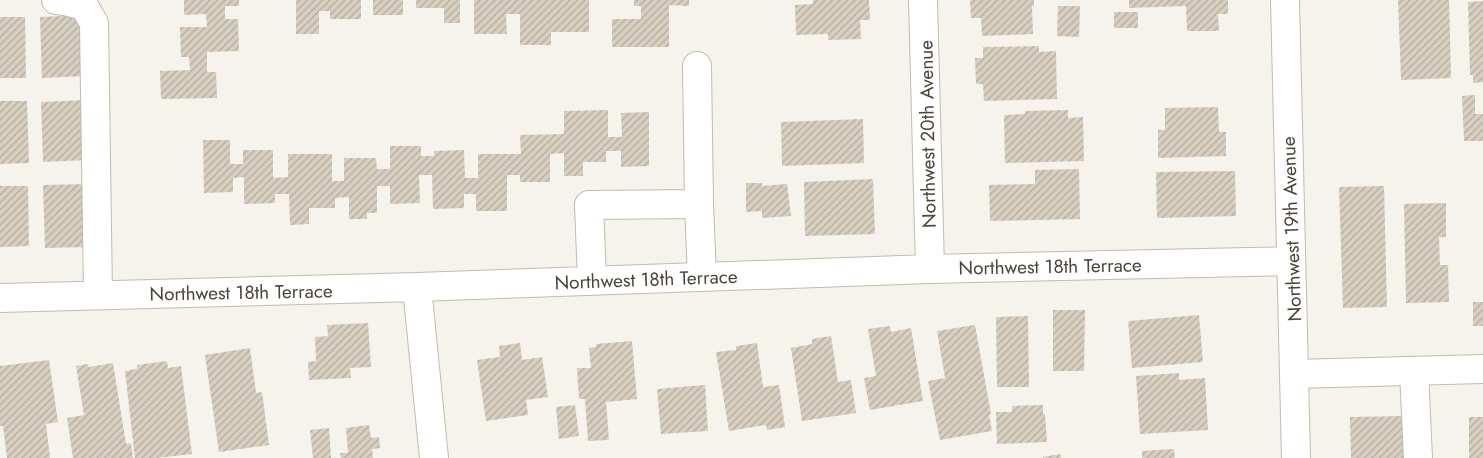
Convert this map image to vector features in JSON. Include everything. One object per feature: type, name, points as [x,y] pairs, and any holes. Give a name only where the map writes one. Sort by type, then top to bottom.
[{"type":"street","points":[[56,0],[84,6],[94,23],[98,295]]},
{"type":"street","name":"Northwest 20th Avenue","points":[[923,0],[930,268]]},
{"type":"street","name":"Northwest 19th Avenue","points":[[1285,0],[1296,458]]},
{"type":"street","points":[[697,66],[702,277]]},
{"type":"street","points":[[592,280],[589,205],[699,204]]},
{"type":"street","name":"Northwest 18th Terrace","points":[[0,298],[417,287],[930,268],[1291,262]]},
{"type":"street","points":[[417,287],[434,458]]},
{"type":"street","points":[[1295,374],[1483,369]]},
{"type":"street","points":[[1414,371],[1418,458]]},
{"type":"building","points":[[184,0],[239,0],[239,6],[225,6],[225,19],[238,19],[239,51],[207,52],[207,72],[216,72],[217,98],[161,99],[160,71],[190,70],[189,57],[181,57],[180,27],[207,27],[206,14],[184,15]]},
{"type":"building","points":[[296,0],[361,0],[361,19],[330,19],[330,11],[319,11],[319,34],[296,34]]},
{"type":"building","points":[[373,0],[403,0],[403,15],[373,15]]},
{"type":"building","points":[[416,0],[460,0],[460,23],[444,23],[444,8],[416,8]]},
{"type":"building","points":[[474,0],[589,0],[589,32],[551,32],[551,45],[520,45],[520,14],[506,14],[507,34],[474,34]]},
{"type":"building","points":[[634,0],[689,0],[689,6],[669,5],[669,47],[612,47],[612,19],[641,19],[641,6],[634,6]]},
{"type":"building","points":[[813,0],[869,0],[870,20],[860,20],[861,39],[828,40],[828,34],[796,35],[795,5],[813,4]]},
{"type":"building","points":[[970,0],[1034,0],[1034,6],[1032,6],[1033,34],[982,36],[981,18],[971,18]]},
{"type":"building","points":[[1129,0],[1228,0],[1228,14],[1218,14],[1219,31],[1187,31],[1186,6],[1129,8]]},
{"type":"building","points":[[1398,0],[1449,0],[1451,78],[1401,80]]},
{"type":"building","points":[[1483,1],[1483,82],[1473,83],[1473,75],[1470,75],[1468,2]]},
{"type":"building","points":[[1058,6],[1080,6],[1079,37],[1057,36]]},
{"type":"building","points":[[1114,12],[1138,12],[1138,28],[1114,28]]},
{"type":"building","points":[[83,15],[85,76],[42,78],[40,17]]},
{"type":"building","points":[[0,17],[25,17],[26,78],[0,78]]},
{"type":"building","points":[[1039,46],[1039,52],[1056,51],[1057,99],[984,101],[983,84],[976,84],[975,58],[983,58],[983,47]]},
{"type":"building","points":[[1475,95],[1475,114],[1483,114],[1483,141],[1464,141],[1462,96]]},
{"type":"building","points":[[85,100],[87,160],[43,162],[41,102]]},
{"type":"building","points":[[0,101],[27,101],[29,163],[0,164]]},
{"type":"building","points":[[1218,107],[1219,132],[1226,132],[1226,156],[1158,158],[1158,130],[1165,130],[1165,108]]},
{"type":"building","points":[[608,110],[608,137],[622,137],[621,113],[649,112],[649,166],[621,167],[621,151],[606,151],[606,162],[583,162],[583,176],[564,176],[564,153],[550,154],[550,182],[520,182],[520,175],[507,175],[507,211],[476,211],[476,194],[464,194],[464,208],[433,209],[432,175],[419,175],[420,203],[390,204],[390,186],[377,186],[377,213],[367,213],[367,219],[349,219],[349,197],[335,198],[335,208],[309,208],[309,224],[290,225],[289,194],[275,194],[275,203],[244,204],[244,177],[233,178],[233,192],[204,193],[203,140],[230,140],[230,164],[243,164],[243,150],[273,150],[273,178],[288,177],[288,154],[332,154],[332,181],[344,181],[344,158],[376,158],[377,169],[390,169],[390,146],[421,146],[421,156],[434,156],[434,151],[464,150],[465,178],[478,178],[478,154],[521,154],[520,135],[564,134],[564,111]]},
{"type":"building","points":[[1068,110],[1068,118],[1083,117],[1084,161],[1005,163],[1004,115],[1025,114],[1025,111]]},
{"type":"building","points":[[863,119],[864,163],[782,166],[781,122]]},
{"type":"building","points":[[1079,169],[1080,219],[990,221],[989,185],[1035,184],[1035,170]]},
{"type":"building","points":[[1235,171],[1236,216],[1157,218],[1156,172]]},
{"type":"building","points":[[873,179],[875,234],[805,236],[804,182]]},
{"type":"building","points":[[746,183],[762,183],[762,186],[787,184],[791,216],[762,218],[762,211],[746,212]]},
{"type":"building","points":[[87,184],[88,247],[45,248],[43,185]]},
{"type":"building","points":[[0,186],[28,186],[29,246],[0,247]]},
{"type":"building","points":[[1384,186],[1387,307],[1343,308],[1339,187]]},
{"type":"building","points":[[1446,203],[1446,237],[1439,237],[1440,265],[1448,265],[1449,302],[1406,303],[1404,204]]},
{"type":"building","points":[[1473,302],[1483,302],[1483,326],[1473,326]]},
{"type":"building","points":[[1053,310],[1085,310],[1084,371],[1053,371]]},
{"type":"building","points":[[1199,315],[1203,362],[1132,368],[1128,321]]},
{"type":"building","points":[[1028,316],[1029,387],[997,387],[996,317]]},
{"type":"building","points":[[368,323],[371,367],[350,368],[351,378],[309,380],[308,362],[316,361],[315,337],[328,336],[327,325]]},
{"type":"building","points":[[975,325],[991,414],[989,415],[992,431],[940,440],[928,381],[945,378],[937,331]]},
{"type":"building","points":[[890,326],[891,332],[911,328],[923,401],[870,410],[864,378],[876,376],[868,329]]},
{"type":"building","points":[[831,336],[838,382],[851,380],[856,413],[802,421],[791,348],[812,344],[812,339]]},
{"type":"building","points":[[632,341],[637,399],[606,402],[609,440],[588,441],[585,399],[579,399],[577,368],[591,368],[589,348],[596,347],[596,344]]},
{"type":"building","points":[[520,343],[522,360],[542,357],[548,397],[526,400],[528,415],[486,421],[477,360],[500,357],[499,346]]},
{"type":"building","points":[[757,343],[763,387],[779,385],[785,427],[767,430],[766,425],[729,431],[716,352],[736,350],[736,346]]},
{"type":"building","points":[[250,348],[256,393],[262,392],[269,445],[219,452],[205,355]]},
{"type":"building","points":[[49,360],[58,422],[46,424],[50,458],[7,458],[3,426],[0,426],[0,366]]},
{"type":"building","points":[[167,361],[168,368],[181,366],[192,454],[157,458],[135,458],[125,371],[137,369],[137,365]]},
{"type":"building","points":[[113,363],[126,444],[131,443],[133,458],[73,458],[67,418],[84,415],[76,366],[88,364],[89,367]]},
{"type":"building","points":[[1179,373],[1179,380],[1205,378],[1208,430],[1140,434],[1136,376]]},
{"type":"building","points":[[705,385],[708,431],[661,434],[657,389]]},
{"type":"building","points":[[575,405],[579,436],[559,439],[556,407]]},
{"type":"building","points":[[1043,405],[1047,442],[997,444],[996,412],[1012,412],[1012,406]]},
{"type":"building","points":[[1403,416],[1404,458],[1351,458],[1350,417]]},
{"type":"building","points":[[1469,417],[1483,417],[1483,458],[1469,458]]},
{"type":"building","points":[[369,425],[371,438],[379,437],[380,448],[372,449],[373,458],[341,458],[340,453],[348,453],[346,428]]},
{"type":"building","points":[[329,428],[331,458],[313,458],[310,430]]},
{"type":"building","points":[[1174,449],[1175,458],[1142,458],[1142,451]]},
{"type":"building","points":[[1060,454],[1061,458],[1043,458],[1043,457]]}]
